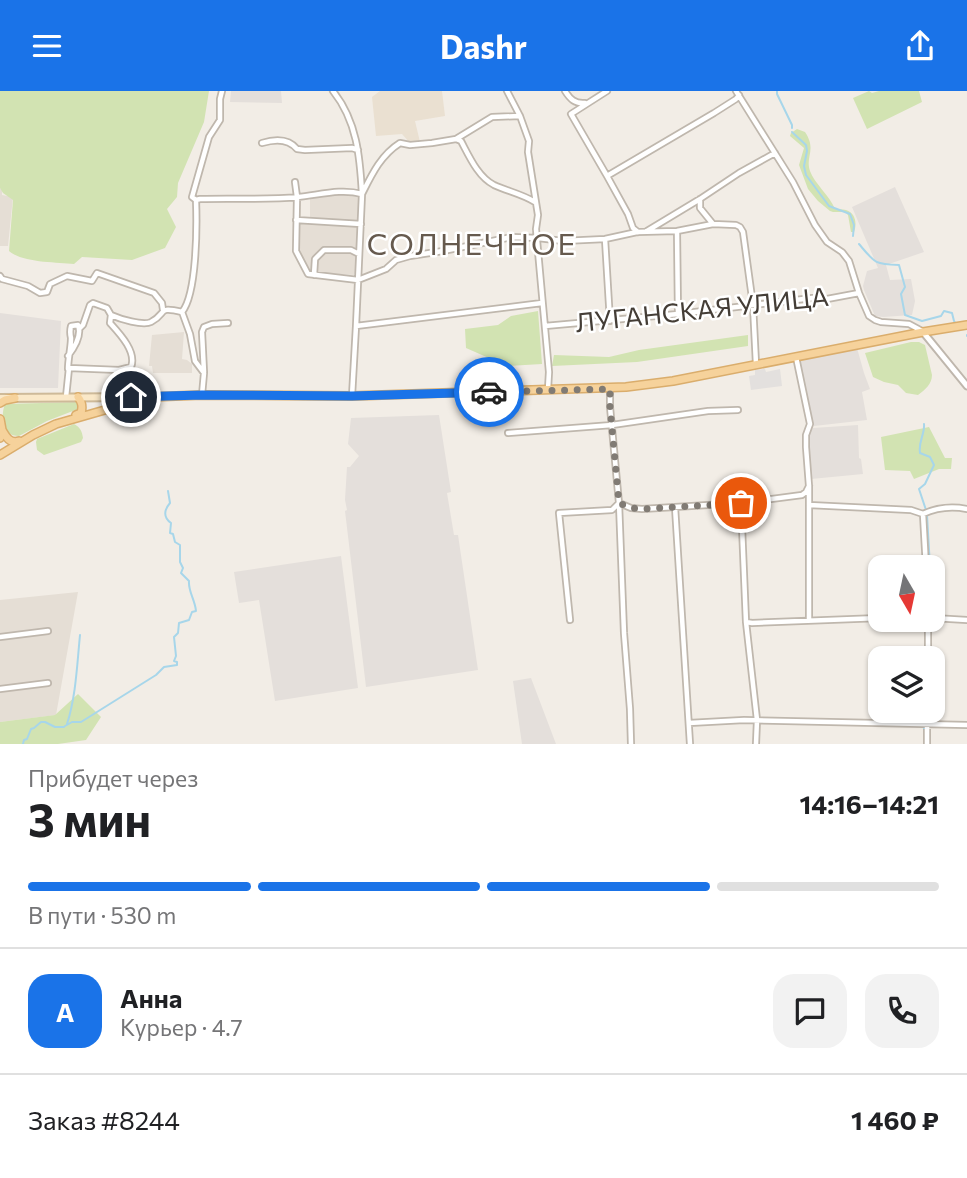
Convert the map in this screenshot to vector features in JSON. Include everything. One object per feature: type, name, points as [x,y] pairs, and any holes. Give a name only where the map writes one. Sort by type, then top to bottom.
[{"type":"main road","points":[[0,400],[202,395],[352,396],[610,389],[650,385],[967,325]]},
{"type":"main road","points":[[74,418],[81,413],[83,405],[78,397]]},
{"type":"main road","points":[[0,419],[1,434],[17,443],[56,424],[150,397]]},
{"type":"main road","points":[[0,455],[33,435]]},
{"type":"street","points":[[182,312],[188,300],[197,242],[196,200],[192,197],[209,137],[220,120],[222,91]]},
{"type":"street","points":[[333,91],[342,102],[354,128],[362,194],[352,396]]},
{"type":"street","points":[[507,91],[520,116],[528,141],[538,215],[536,229],[549,372],[548,389]]},
{"type":"street","points":[[565,91],[570,99],[576,102],[589,102]]},
{"type":"street","points":[[607,91],[571,114],[628,214],[633,228],[637,232],[677,231],[713,224],[736,225],[743,232],[753,305],[757,365]]},
{"type":"street","points":[[607,176],[736,99],[738,93]]},
{"type":"street","points":[[738,93],[793,182],[815,225],[827,242],[842,252],[849,261],[869,316],[875,320],[909,324],[923,332],[967,386]]},
{"type":"street","points":[[362,194],[381,160],[390,149],[400,143],[410,145],[456,139],[492,117],[520,116]]},
{"type":"street","points":[[262,143],[275,139],[292,143],[297,149],[358,150]]},
{"type":"street","points":[[456,139],[461,141],[479,173],[491,184],[535,202]]},
{"type":"street","points":[[295,182],[296,251],[308,274],[358,279],[386,269],[396,260],[410,256],[512,237],[564,241],[605,239],[649,230],[775,153]]},
{"type":"street","points":[[196,200],[297,197],[324,193],[362,194]]},
{"type":"street","points":[[699,199],[700,208],[713,224]]},
{"type":"street","points":[[296,220],[361,224]]},
{"type":"street","points":[[677,231],[678,314]]},
{"type":"street","points":[[605,239],[610,321]]},
{"type":"street","points":[[314,275],[315,258],[324,250],[351,250],[359,254]]},
{"type":"street","points":[[0,277],[40,293],[47,292],[50,284],[67,276],[92,281],[97,273],[154,293],[162,303],[163,310]]},
{"type":"street","name":"ЛУГАНСКАЯ УЛИЦА","points":[[545,326],[812,298],[827,299],[859,293]]},
{"type":"street","points":[[68,356],[93,303],[107,308],[111,315],[110,323],[131,353],[133,361],[131,367],[119,370],[68,370]]},
{"type":"street","points":[[356,326],[542,303]]},
{"type":"street","points":[[111,315],[123,320],[147,323],[163,310],[182,312]]},
{"type":"street","points":[[182,312],[195,361],[204,373]]},
{"type":"street","points":[[202,395],[204,373],[201,331],[207,325],[228,323]]},
{"type":"street","points":[[66,397],[71,340],[69,330],[74,325],[79,328]]},
{"type":"street","points":[[796,357],[810,423],[806,435],[809,487],[809,620]]},
{"type":"street","points":[[610,389],[619,503],[631,744]]},
{"type":"street","points":[[508,433],[612,425],[708,411],[738,410]]},
{"type":"street","points":[[619,503],[642,509],[741,503],[802,495],[809,487]]},
{"type":"street","points":[[570,620],[559,513],[612,510],[619,503]]},
{"type":"street","points":[[741,503],[746,622],[757,720],[757,744]]},
{"type":"street","points":[[809,505],[911,510],[923,514],[945,506],[967,509]]},
{"type":"street","points":[[675,507],[690,744]]},
{"type":"street","points":[[923,514],[925,555]]},
{"type":"street","points":[[746,622],[752,624],[868,618]]},
{"type":"street","points":[[945,619],[967,619]]},
{"type":"street","points":[[0,637],[48,631]]},
{"type":"street","points":[[0,688],[48,683]]},
{"type":"street","points":[[689,723],[757,720],[967,725]]},
{"type":"street","points":[[927,725],[927,744]]},
{"type":"shaded area","points":[[231,91],[281,91],[282,103],[230,102]]},
{"type":"shaded area","points":[[380,91],[442,91],[445,116],[415,121],[420,142],[410,143],[402,134],[376,136],[372,97]]},
{"type":"shaded area","points":[[895,187],[924,252],[886,265],[890,280],[911,279],[915,301],[912,315],[883,317],[875,316],[864,290],[867,271],[878,268],[852,207]]},
{"type":"shaded area","points":[[0,188],[2,195],[13,197],[8,246],[0,246]]},
{"type":"shaded area","points":[[354,193],[360,199],[354,275],[309,272],[298,251],[299,223],[310,223],[310,197]]},
{"type":"shaded area","points":[[0,313],[61,321],[58,388],[0,388]]},
{"type":"shaded area","points":[[184,332],[182,359],[192,364],[192,373],[153,373],[152,366],[149,366],[152,335]]},
{"type":"shaded area","points":[[857,348],[870,389],[862,392],[867,420],[814,426],[798,359]]},
{"type":"shaded area","points":[[765,369],[766,372],[780,369],[782,386],[751,390],[749,376],[755,375],[755,370]]},
{"type":"shaded area","points":[[439,415],[451,492],[447,493],[454,535],[458,535],[478,670],[366,687],[345,511],[347,467],[359,456],[348,444],[351,418]]},
{"type":"shaded area","points":[[858,425],[859,458],[863,474],[811,479],[807,439],[813,428]]},
{"type":"shaded area","points":[[341,556],[358,688],[275,701],[259,600],[239,603],[234,572]]},
{"type":"shaded area","points":[[78,592],[56,715],[0,722],[0,600]]},
{"type":"shaded area","points":[[531,678],[556,744],[522,744],[513,681]]},
{"type":"green space","points":[[0,91],[209,91],[204,122],[178,183],[177,197],[167,209],[176,227],[165,248],[132,260],[82,257],[74,264],[31,260],[9,251],[13,200],[0,188]]},
{"type":"green space","points":[[869,91],[919,91],[922,102],[867,129],[853,98]]},
{"type":"green space","points":[[797,129],[805,132],[810,144],[809,166],[812,176],[835,209],[846,210],[854,216],[854,232],[851,232],[845,212],[830,211],[808,189],[799,165],[804,148],[790,136]]},
{"type":"green space","points":[[538,311],[542,364],[507,366],[466,348],[465,329],[498,325],[511,316]]},
{"type":"green space","points":[[748,335],[748,346],[637,362],[552,366],[554,355],[609,357],[639,350]]},
{"type":"green space","points":[[911,342],[925,345],[932,375],[926,389],[918,395],[906,393],[898,385],[873,377],[865,353]]},
{"type":"green space","points":[[78,402],[78,409],[19,436],[9,433],[4,425],[5,404]]},
{"type":"green space","points":[[74,424],[81,431],[81,442],[44,455],[37,450],[37,439]]},
{"type":"green space","points":[[929,427],[945,458],[952,458],[951,469],[939,469],[914,479],[910,471],[885,470],[881,437]]},
{"type":"green space","points":[[78,694],[101,717],[86,740],[58,744],[0,744],[0,722],[55,715]]},
{"type":"waterway","points":[[777,91],[792,128]]},
{"type":"waterway","points":[[792,132],[806,145],[806,175],[829,206],[850,214],[854,225],[853,236]]},
{"type":"waterway","points":[[859,244],[876,261],[899,265],[905,287],[901,294],[905,315],[922,321],[941,316],[944,311],[952,313],[956,324]]},
{"type":"waterway","points":[[924,424],[920,453],[930,457],[934,465],[925,484],[919,489],[926,510]]},
{"type":"waterway","points":[[65,726],[72,722],[81,722],[156,675],[164,667],[177,665],[174,661],[174,637],[178,633],[179,623],[189,620],[192,612],[196,611],[189,581],[181,573],[183,568],[180,562],[180,545],[170,533],[171,523],[166,516],[170,503],[168,491]]},
{"type":"waterway","points":[[927,515],[929,555]]},
{"type":"waterway","points":[[931,632],[931,646]]},
{"type":"waterway","points":[[67,724],[74,691],[80,635]]},
{"type":"waterway","points":[[23,744],[31,729],[41,722],[64,727]]},
{"type":"waterway","points":[[924,728],[925,744]]},
{"type":"way so far","points":[[489,392],[610,389],[619,503],[642,509],[741,503]]},
{"type":"district","name":"СОЛНЕЧНОЕ","points":[[472,245]]},
{"type":"route","points":[[131,397],[489,392]]}]
